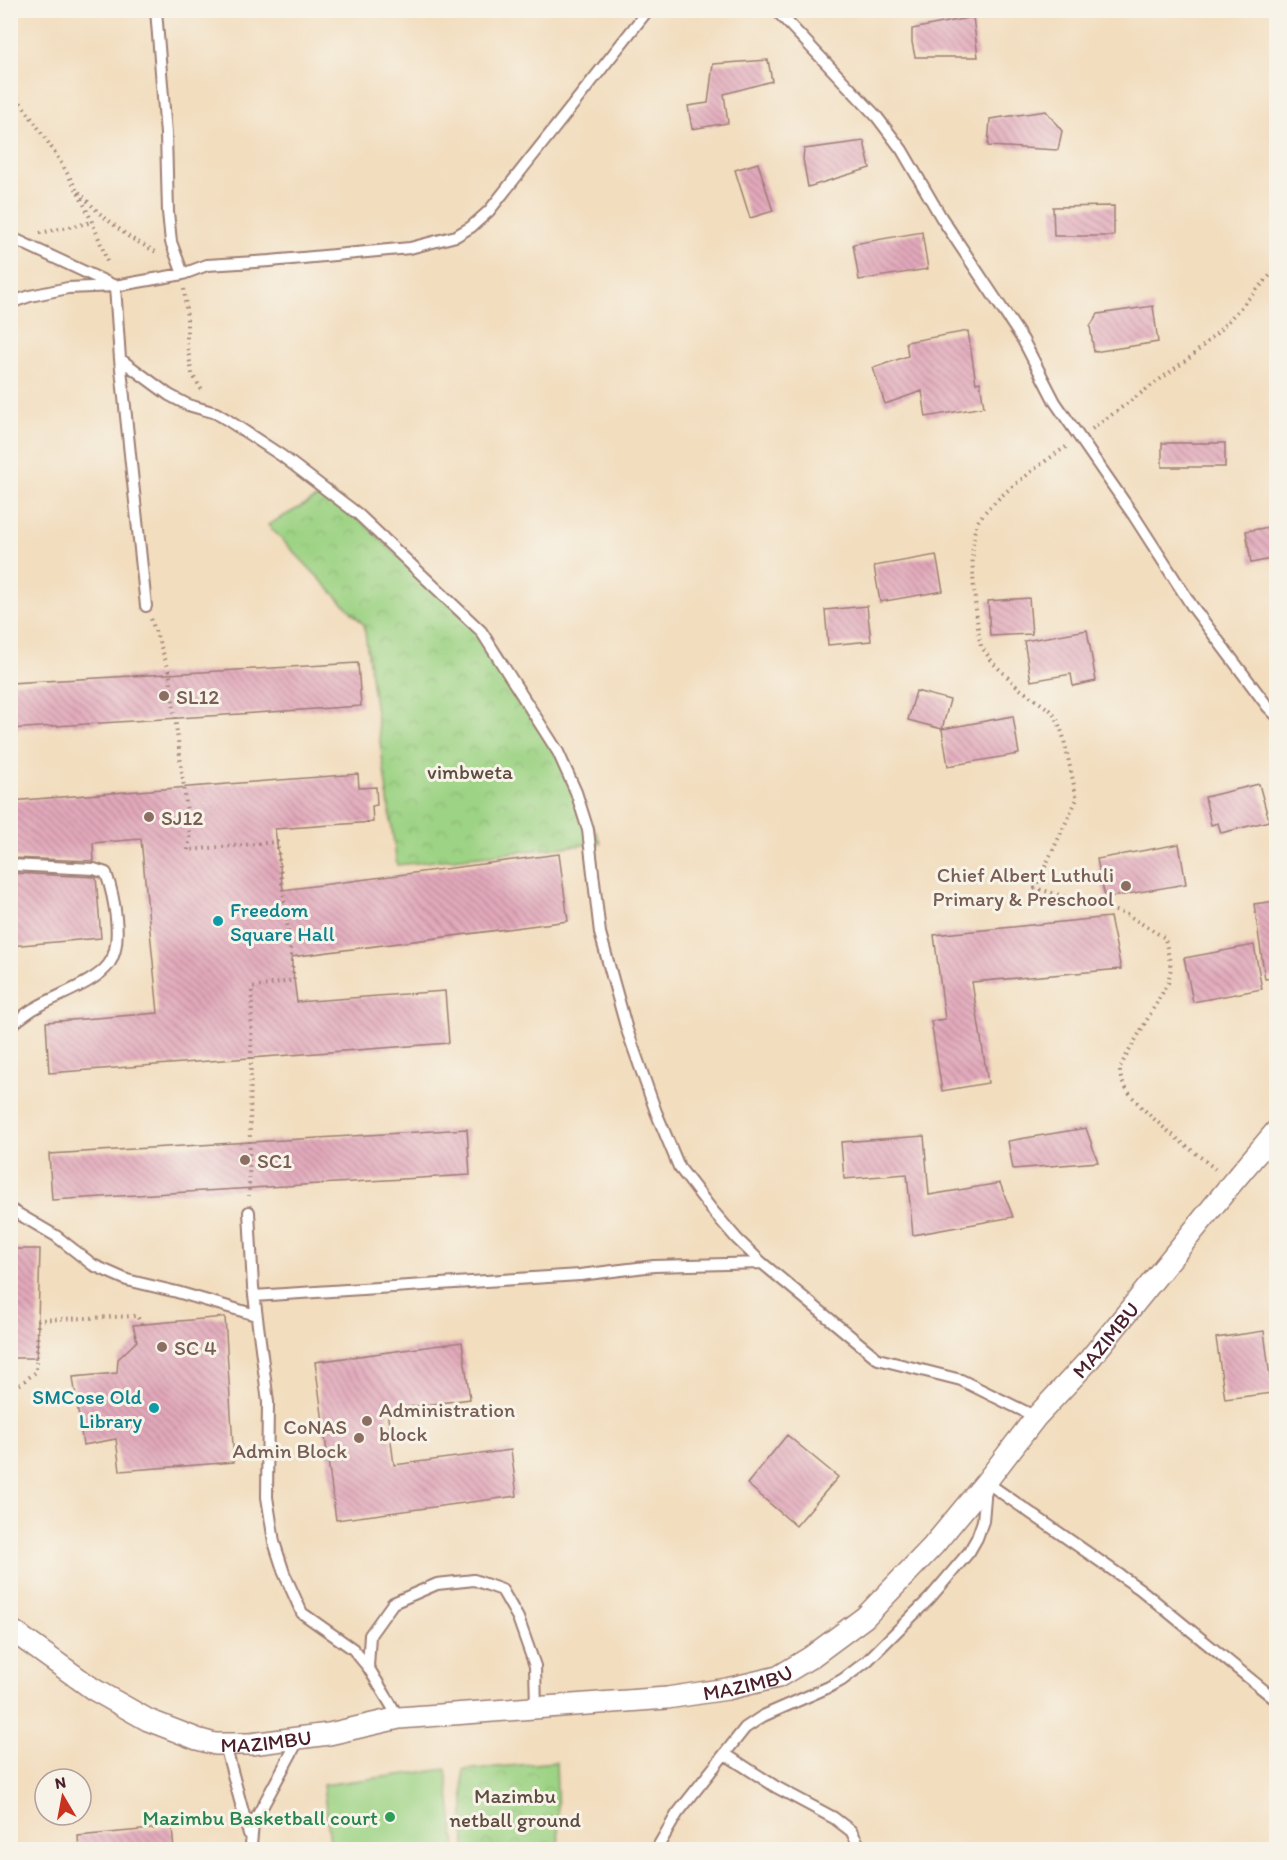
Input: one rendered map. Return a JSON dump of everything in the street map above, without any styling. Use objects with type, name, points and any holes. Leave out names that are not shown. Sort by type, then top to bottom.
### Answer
[{"type":"street","name":"MAZIMBU","points":[[10,1629],[93,1689],[148,1720],[197,1739],[225,1744],[251,1744],[329,1734],[399,1718],[667,1698],[766,1681],[790,1671],[865,1617],[933,1546],[1036,1417],[1089,1360],[1276,1131]]},
{"type":"lane","points":[[156,10],[166,134],[171,242],[183,274]]},
{"type":"lane","points":[[10,303],[68,288],[115,286],[183,274],[207,265],[410,248],[441,241],[464,232],[496,202],[648,10]]},
{"type":"lane","points":[[776,10],[876,117],[902,150],[947,226],[1023,340],[1055,402],[1192,606],[1268,708],[1276,715]]},
{"type":"lane","points":[[10,237],[115,286]]},
{"type":"lane","points":[[115,286],[120,359],[146,606]]},
{"type":"lane","points":[[120,359],[170,395],[188,405],[216,413],[282,456],[358,514],[481,631],[558,752],[576,792],[588,830],[600,933],[638,1062],[679,1167],[731,1232],[762,1263],[878,1359],[961,1380],[1036,1417]]},
{"type":"lane","points":[[10,865],[93,869],[106,873],[112,890],[117,942],[109,964],[94,977],[34,1008],[10,1026]]},
{"type":"lane","points":[[10,1209],[56,1236],[93,1265],[127,1280],[256,1315]]},
{"type":"lane","points":[[249,1212],[254,1296],[268,1402],[267,1497],[274,1542],[284,1573],[302,1613],[352,1649],[368,1667],[399,1718]]},
{"type":"lane","points":[[254,1296],[569,1276],[654,1266],[762,1263]]},
{"type":"lane","points":[[986,1482],[1140,1589],[1276,1700]]},
{"type":"lane","points":[[656,1850],[677,1814],[745,1728],[753,1722],[842,1680],[867,1661],[907,1622],[969,1552],[977,1538],[986,1502],[986,1482]]},
{"type":"lane","points":[[368,1667],[369,1635],[393,1603],[437,1584],[474,1580],[502,1590],[518,1618],[535,1666],[536,1708]]},
{"type":"lane","points":[[252,1848],[253,1824],[300,1737]]},
{"type":"lane","points":[[225,1744],[252,1848]]},
{"type":"lane","points":[[725,1754],[776,1787],[843,1824],[851,1831],[862,1850]]},
{"type":"path","points":[[10,88],[40,129],[80,192],[115,286]]},
{"type":"path","points":[[80,192],[99,213],[183,274],[187,345],[192,374],[216,413]]},
{"type":"path","points":[[30,235],[93,222]]},
{"type":"path","points":[[1232,1183],[1144,1109],[1123,1085],[1120,1067],[1168,983],[1171,968],[1165,938],[1126,914],[1035,888],[1077,799],[1063,735],[1057,719],[1050,710],[1020,689],[994,664],[981,646],[974,579],[976,524],[993,503],[1062,449],[1192,356],[1216,334],[1276,269]]},
{"type":"path","points":[[146,606],[169,670],[190,835],[188,850],[277,842],[294,981],[252,988],[249,1212]]},
{"type":"path","points":[[10,1392],[36,1372],[38,1320],[137,1316],[142,1324]]},
{"type":"green space","name":"vimbweta","points":[[329,491],[487,639],[551,740],[601,843],[397,865],[364,625],[268,525]]},
{"type":"green space","name":"Mazimbu netball ground","points":[[556,1762],[559,1849],[465,1849],[463,1770]]},
{"type":"green space","name":"Mazimbu Basketball court","points":[[446,1769],[456,1849],[331,1849],[323,1785]]},
{"type":"building","points":[[973,17],[978,57],[915,57],[912,29]]},
{"type":"building","points":[[768,60],[772,81],[724,94],[728,123],[692,129],[688,106],[708,103],[713,64]]},
{"type":"building","points":[[1046,111],[1062,131],[1058,150],[988,146],[990,119]]},
{"type":"building","points":[[864,141],[870,168],[808,187],[803,159],[804,149]]},
{"type":"building","points":[[758,163],[773,211],[750,218],[735,170]]},
{"type":"building","points":[[1114,206],[1114,236],[1054,236],[1053,207]]},
{"type":"building","points":[[922,232],[928,269],[859,280],[853,244]]},
{"type":"building","points":[[1153,306],[1158,342],[1094,352],[1090,326],[1098,314]]},
{"type":"building","points":[[968,331],[976,383],[980,382],[984,407],[926,417],[922,391],[885,404],[873,368],[908,356],[906,342]]},
{"type":"building","points":[[1162,443],[1225,443],[1225,467],[1162,467]]},
{"type":"building","points":[[1276,526],[1276,558],[1251,563],[1246,531]]},
{"type":"building","points":[[936,555],[943,591],[880,602],[874,566]]},
{"type":"building","points":[[1029,598],[1032,634],[990,636],[988,601]]},
{"type":"building","points":[[867,606],[871,641],[828,645],[825,610]]},
{"type":"building","points":[[1087,630],[1096,681],[1073,686],[1071,674],[1031,681],[1024,641]]},
{"type":"building","points":[[358,663],[361,706],[10,729],[10,683]]},
{"type":"building","points":[[916,691],[950,700],[942,729],[908,720]]},
{"type":"building","points":[[1013,716],[1019,754],[948,766],[942,729]]},
{"type":"building","points":[[358,774],[359,788],[376,787],[377,805],[372,806],[373,822],[275,829],[283,890],[559,854],[568,921],[291,957],[297,1002],[445,991],[449,1043],[49,1073],[46,1022],[158,1013],[141,839],[93,843],[94,861],[10,858],[10,801]]},
{"type":"building","points":[[1259,784],[1269,821],[1221,833],[1218,823],[1211,825],[1205,797]]},
{"type":"building","points":[[1179,844],[1186,884],[1105,898],[1097,859]]},
{"type":"building","points":[[10,873],[96,877],[101,938],[10,946]]},
{"type":"building","points":[[1276,901],[1276,978],[1265,979],[1254,904]]},
{"type":"building","points":[[1110,917],[1121,969],[972,982],[988,1083],[942,1091],[931,1021],[945,1019],[934,935]]},
{"type":"building","points":[[1254,945],[1262,989],[1193,1002],[1184,958]]},
{"type":"building","points":[[1086,1128],[1098,1162],[1013,1169],[1008,1141]]},
{"type":"building","points":[[467,1129],[470,1175],[52,1200],[49,1154]]},
{"type":"building","points":[[924,1136],[929,1195],[1000,1183],[1013,1217],[913,1235],[907,1174],[844,1179],[841,1142]]},
{"type":"building","points":[[10,1249],[40,1249],[37,1358],[10,1358]]},
{"type":"building","name":"SMCose Old Library","points":[[225,1317],[234,1462],[120,1471],[116,1439],[83,1445],[73,1377],[117,1373],[118,1359],[137,1341],[133,1325]]},
{"type":"building","points":[[1264,1331],[1272,1393],[1225,1399],[1216,1338]]},
{"type":"building","points":[[462,1342],[470,1399],[387,1410],[394,1465],[511,1450],[517,1496],[336,1520],[315,1362]]},
{"type":"building","points":[[787,1435],[838,1477],[796,1526],[747,1484]]},
{"type":"building","points":[[172,1827],[174,1850],[79,1850],[78,1836]]},
{"type":"place","name":"SL12","points":[[164,696]]},
{"type":"place","name":"SJ12","points":[[149,817]]},
{"type":"place","name":"Chief Albert Luthuli Primary & Preschool","points":[[1126,886]]},
{"type":"place","name":"Freedom Square Hall","points":[[218,921]]},
{"type":"place","name":"SC1","points":[[245,1160]]},
{"type":"place","name":"SC 4","points":[[162,1347]]},
{"type":"place","name":"SMCose Old Library","points":[[154,1408]]},
{"type":"place","name":"Administration block","points":[[367,1421]]},
{"type":"place","name":"CoNAS Admin Block","points":[[359,1438]]},
{"type":"place","name":"Mazimbu Basketball court","points":[[390,1817]]}]
